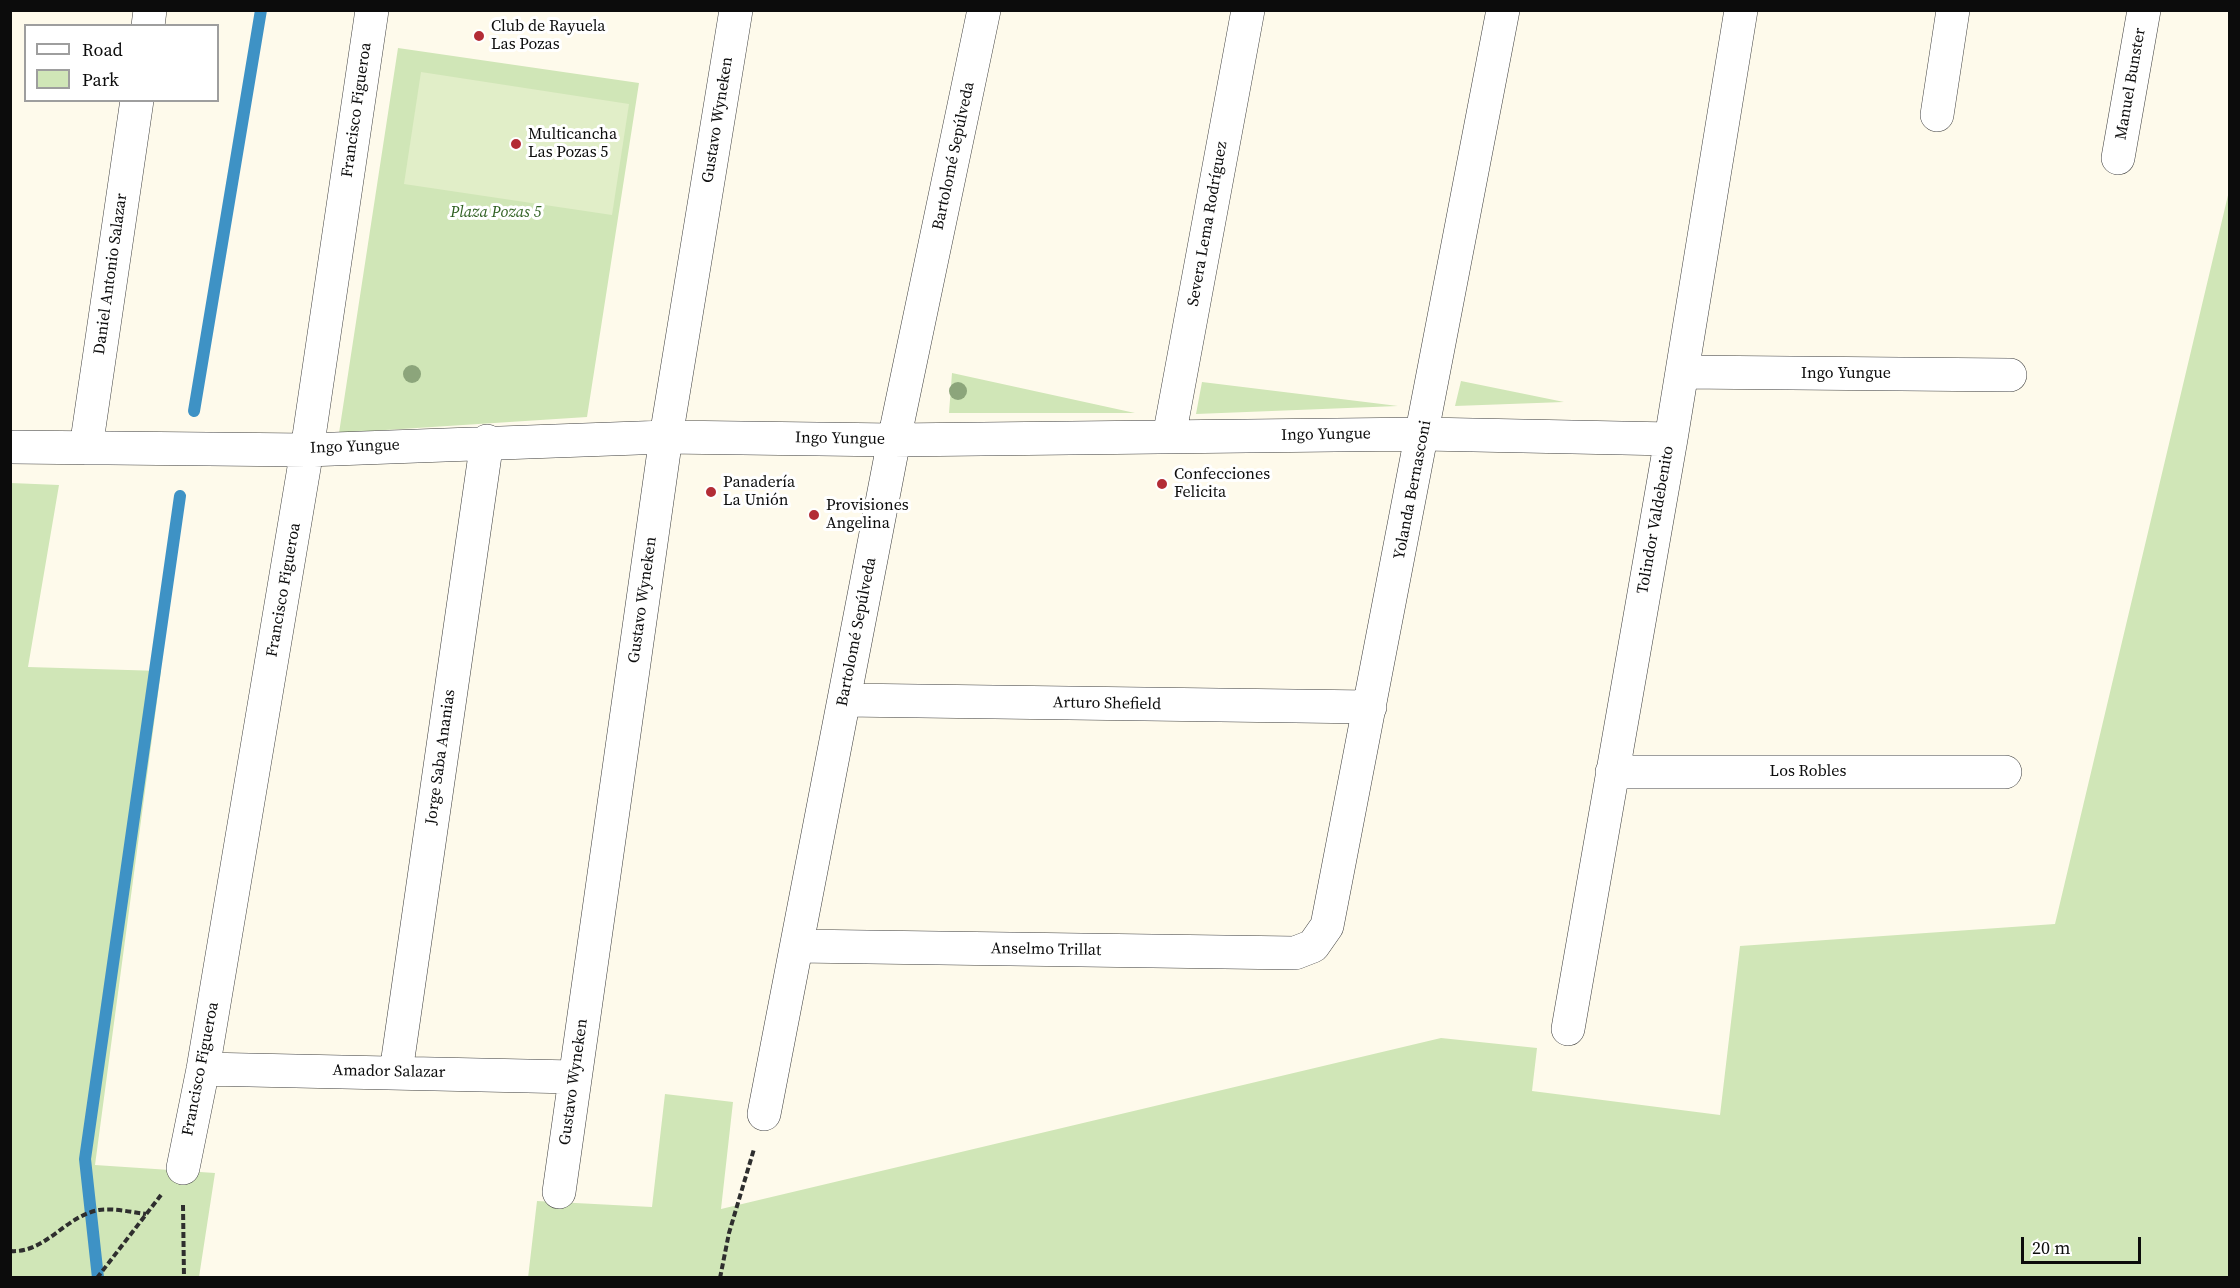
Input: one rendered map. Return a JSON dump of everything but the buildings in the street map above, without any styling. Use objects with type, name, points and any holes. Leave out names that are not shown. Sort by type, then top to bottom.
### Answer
[{"type":"street","name":"Francisco Figueroa","points":[[183,1168],[203,1069],[308,450],[372,10]]},
{"type":"street","name":"Gustavo Wyneken","points":[[559,1192],[666,437],[736,10]]},
{"type":"street","name":"Bartolomé Sepúlveda","points":[[764,1114],[894,440],[984,10]]},
{"type":"street","name":"Severa Lema Rodríguez","points":[[1169,437],[1248,10]]},
{"type":"street","name":"Yolanda Bernasconi","points":[[1295,953],[1313,946],[1327,926],[1424,434],[1503,10]]},
{"type":"street","name":"Tolindor Valdebenito","points":[[1568,1029],[1671,439],[1741,10]]},
{"type":"street","points":[[1937,115],[1953,10]]},
{"type":"street","name":"Manuel Bunster","points":[[2118,158],[2144,10]]},
{"type":"street","name":"Daniel Antonio Salazar","points":[[86,448],[137,102]]},
{"type":"street","name":"Ingo Yungue","points":[[1682,372],[2010,375]]},
{"type":"street","name":"Ingo Yungue","points":[[10,447],[308,450],[487,441],[666,437],[894,440],[1424,434],[1671,439]]},
{"type":"street","name":"Jorge Saba Ananias","points":[[396,1072],[487,441]]},
{"type":"street","name":"Arturo Shefield","points":[[844,700],[1370,707]]},
{"type":"street","name":"Los Robles","points":[[1612,772],[2005,772]]},
{"type":"street","name":"Anselmo Trillat","points":[[797,946],[1295,953]]},
{"type":"street","name":"Amador Salazar","points":[[203,1069],[574,1077]]},
{"type":"path","points":[[720,1278],[720,1267],[729,1233],[764,1114]]},
{"type":"path","points":[[97,1278],[183,1168]]},
{"type":"path","points":[[183,1168],[184,1278]]},
{"type":"path","points":[[10,1251],[24,1252],[46,1240],[74,1219],[98,1210],[146,1214]]},
{"type":"green space","name":"Plaza Pozas 5","points":[[398,48],[639,83],[587,417],[339,433]]},
{"type":"green space","name":"Multicancha Las Pozas 5","points":[[421,72],[629,104],[612,215],[404,184]]},
{"type":"green space","points":[[2229,191],[2229,1277],[528,1278],[537,1201],[652,1207],[665,1094],[733,1102],[721,1209],[1441,1038],[1537,1048],[1532,1091],[1720,1115],[1740,946],[2055,924]]},
{"type":"green space","points":[[952,373],[1135,413],[949,413]]},
{"type":"green space","points":[[1461,381],[1564,402],[1455,406]]},
{"type":"green space","points":[[1202,382],[1398,406],[1196,414]]},
{"type":"green space","points":[[11,483],[59,485],[28,667],[161,671],[95,1165],[215,1173],[199,1277],[11,1278]]},
{"type":"waterway","points":[[194,411],[261,10]]},
{"type":"waterway","points":[[98,1278],[85,1159],[180,496]]},
{"type":"place","name":"Club de Rayuela Las Pozas","points":[[479,36]]},
{"type":"place","name":"Multicancha Las Pozas 5","points":[[516,144]]},
{"type":"place","name":"Confecciones Felicita","points":[[1162,484]]},
{"type":"place","name":"Panadería La Unión","points":[[711,492]]},
{"type":"place","name":"Provisiones Angelina","points":[[814,515]]}]
